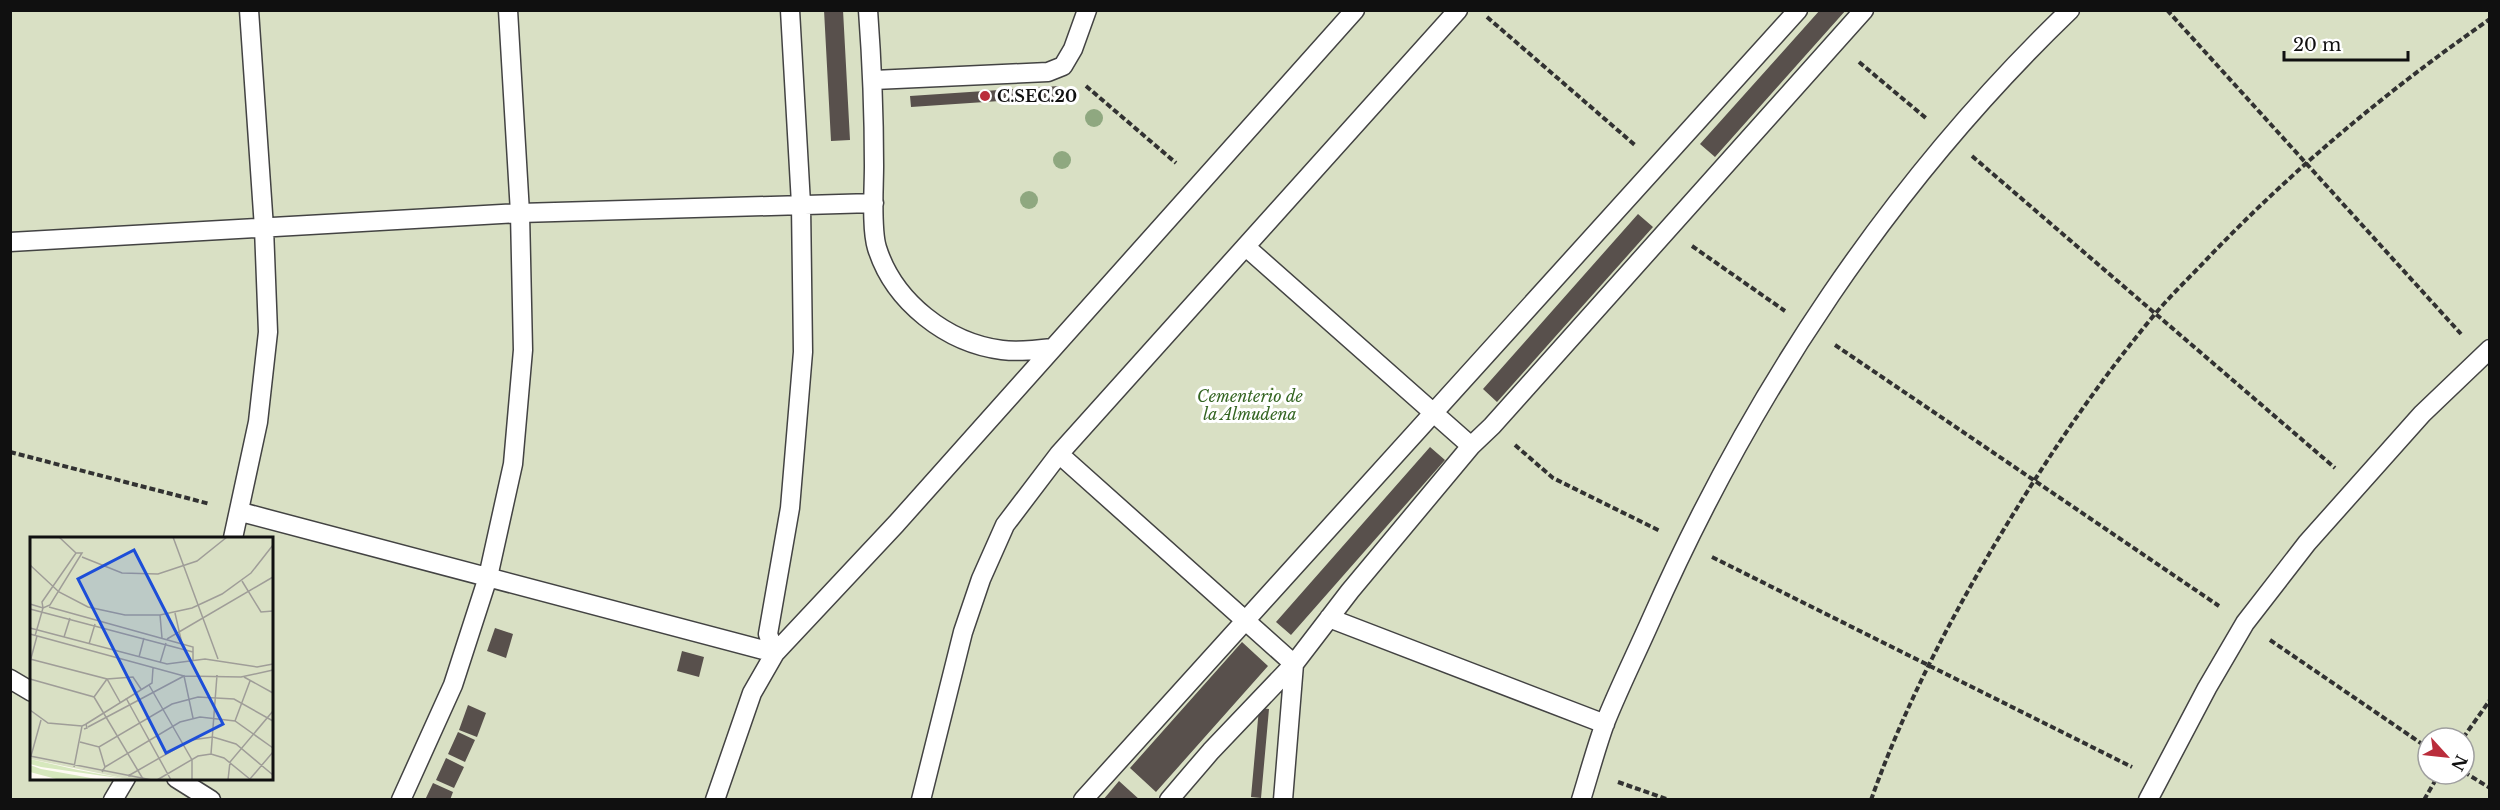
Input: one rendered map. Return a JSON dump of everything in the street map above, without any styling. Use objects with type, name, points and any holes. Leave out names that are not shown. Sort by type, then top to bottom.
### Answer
[{"type":"lane","points":[[233,537],[241,512],[258,422],[268,332],[264,228],[249,10]]},
{"type":"lane","points":[[401,800],[453,685],[488,576],[513,464],[523,350],[520,213],[508,10]]},
{"type":"lane","points":[[775,652],[768,634],[790,508],[803,352],[801,204],[790,10]]},
{"type":"lane","points":[[868,10],[874,80],[876,246],[891,280],[915,307],[939,327],[970,341],[1002,350],[1053,348]]},
{"type":"lane","points":[[874,80],[1048,72],[1063,66],[1073,49],[1087,10]]},
{"type":"lane","points":[[715,800],[752,693],[775,652],[896,524],[1355,10]]},
{"type":"lane","points":[[921,800],[963,632],[981,579],[1005,525],[1059,454],[1458,10]]},
{"type":"lane","points":[[1083,800],[1798,10]]},
{"type":"lane","points":[[1169,800],[1211,751],[1294,664],[1329,618],[1471,446],[1492,426],[1670,230],[1864,10]]},
{"type":"lane","points":[[1581,800],[1605,724],[1684,543],[1743,435],[1808,327],[1872,236],[1950,137],[2037,42],[2070,10]]},
{"type":"lane","points":[[10,242],[520,213],[874,203]]},
{"type":"lane","points":[[1246,247],[1471,446]]},
{"type":"lane","points":[[2148,800],[2157,779],[2245,623],[2307,543],[2422,414],[2486,353]]},
{"type":"lane","points":[[1059,454],[1294,664]]},
{"type":"lane","points":[[241,512],[775,652]]},
{"type":"lane","points":[[1329,618],[1605,724]]},
{"type":"lane","points":[[1283,800],[1294,664]]},
{"type":"lane","points":[[10,680],[30,691]]},
{"type":"lane","points":[[113,800],[125,780]]},
{"type":"lane","points":[[179,780],[211,800]]},
{"type":"path","points":[[1480,10],[1658,165]]},
{"type":"path","points":[[2167,10],[2304,163],[2486,353]]},
{"type":"path","points":[[1871,800],[1887,756],[1929,663],[1981,567],[2034,480],[2092,394],[2156,312],[2304,163],[2435,57],[2490,19]]},
{"type":"path","points":[[1836,42],[2156,312],[2357,487]]},
{"type":"path","points":[[1063,66],[1200,184]]},
{"type":"path","points":[[1670,230],[1808,327],[2416,740]]},
{"type":"path","points":[[1492,426],[1553,478],[1929,663],[2157,779]]},
{"type":"path","points":[[10,452],[241,512]]},
{"type":"path","points":[[2472,726],[2490,700]]},
{"type":"path","points":[[1589,772],[1669,800]]},
{"type":"path","points":[[2476,779],[2490,788]]},
{"type":"path","points":[[2424,800],[2432,786]]},
{"type":"green space","name":"Cementerio de la Almudena","points":[[10,11],[2489,11],[2489,799],[11,799]]},
{"type":"building","points":[[824,10],[843,10],[850,140],[831,141]]},
{"type":"building","points":[[1820,10],[1846,10],[1715,157],[1700,144]]},
{"type":"building","name":"C.SEC.20","points":[[1059,86],[1059,97],[911,107],[910,96]]},
{"type":"building","points":[[1638,214],[1653,227],[1497,402],[1483,389]]},
{"type":"building","points":[[1430,447],[1445,460],[1291,635],[1276,622]]},
{"type":"building","points":[[495,628],[513,634],[506,658],[487,651]]},
{"type":"building","points":[[1242,642],[1268,666],[1156,792],[1130,768]]},
{"type":"building","points":[[682,651],[704,657],[699,677],[677,671]]},
{"type":"building","points":[[468,705],[486,713],[477,737],[459,730]]},
{"type":"building","points":[[1259,708],[1269,709],[1261,798],[1251,797]]},
{"type":"building","points":[[458,732],[475,740],[465,762],[448,754]]},
{"type":"building","points":[[446,758],[464,767],[454,788],[436,780]]},
{"type":"building","points":[[1119,781],[1140,800],[1103,800]]},
{"type":"building","points":[[433,783],[453,792],[450,800],[425,800]]},
{"type":"place","name":"C.SEC.20","points":[[985,96]]}]
